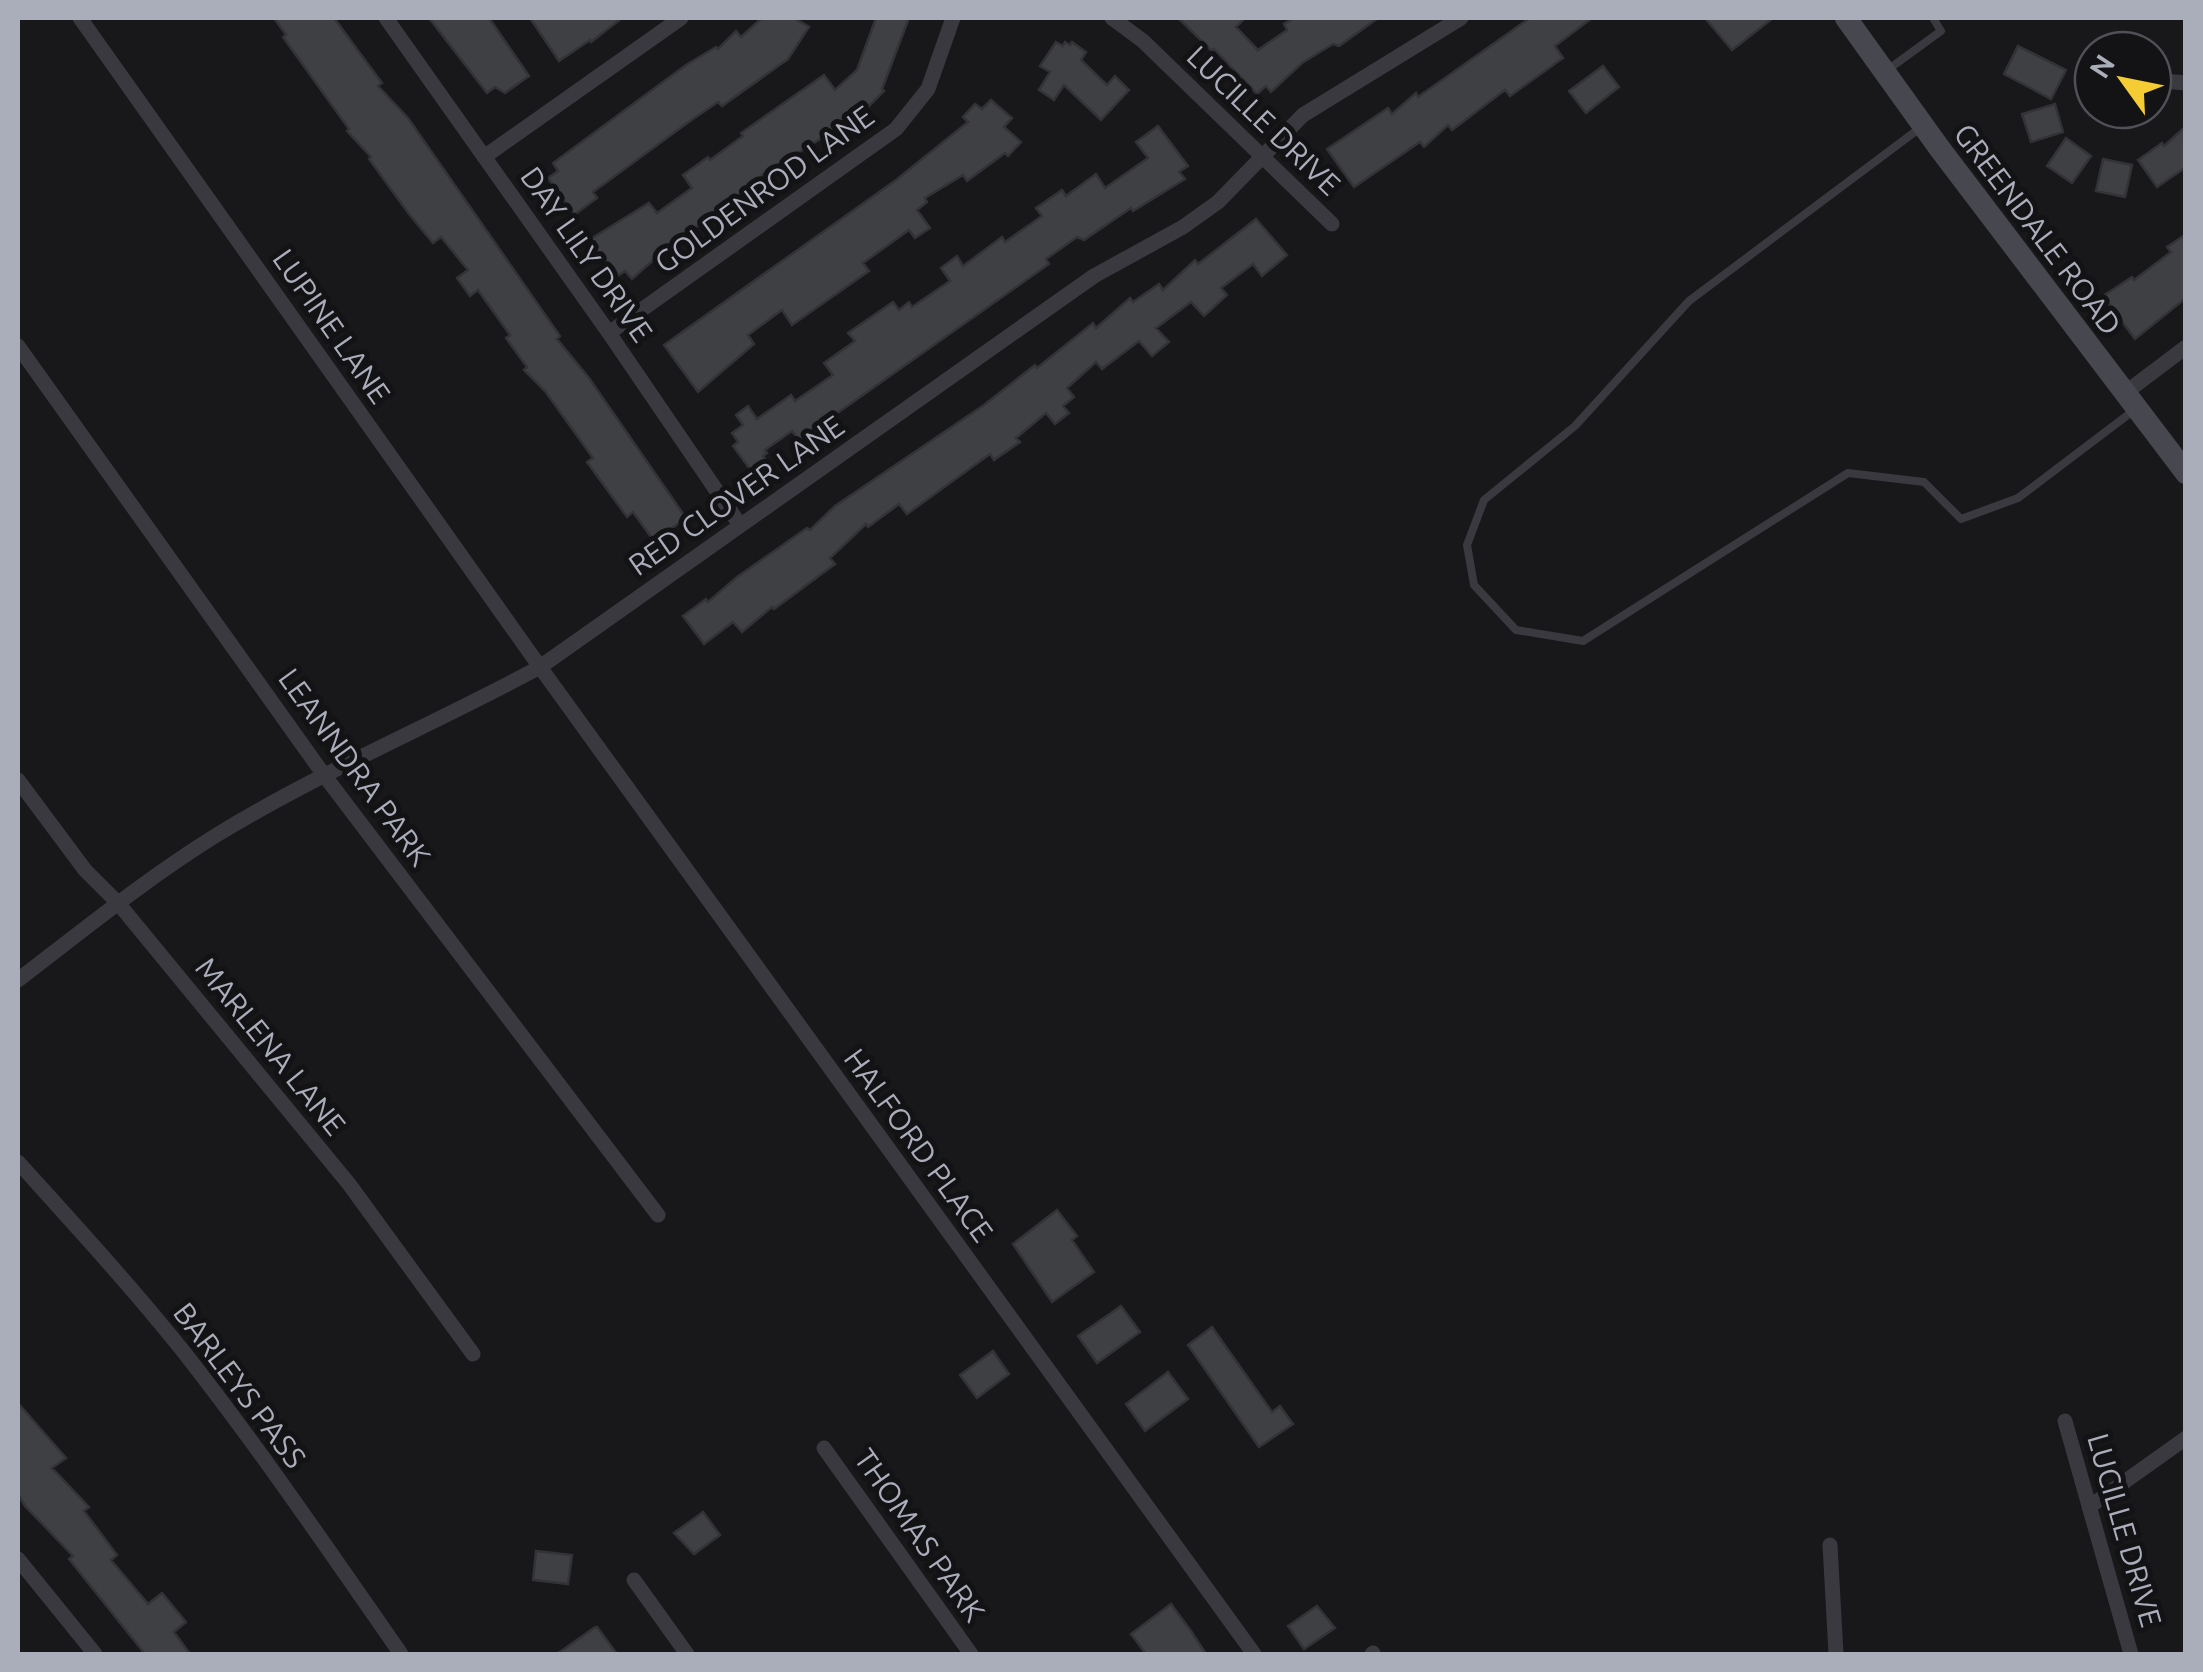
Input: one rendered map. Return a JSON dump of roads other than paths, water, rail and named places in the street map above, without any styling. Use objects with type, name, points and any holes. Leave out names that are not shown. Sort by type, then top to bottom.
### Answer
[{"type":"street","name":"LUPINE LANE","points":[[80,18],[540,667]]},
{"type":"street","name":"DAY LILY DRIVE","points":[[386,18],[610,333],[740,525]]},
{"type":"street","points":[[484,156],[680,18]]},
{"type":"street","name":"GOLDENROD LANE","points":[[610,333],[896,129],[928,89],[954,18]]},
{"type":"street","name":"LUCILLE DRIVE","points":[[1112,18],[1142,41],[1332,224]]},
{"type":"street","name":"RED CLOVER LANE","points":[[18,980],[118,903],[214,837],[324,775],[540,667],[1094,276],[1218,202],[1303,114],[1461,18]]},
{"type":"street","name":"GREENDALE ROAD","points":[[1846,18],[2186,473]]},
{"type":"street","name":"LEANNDRA PARK","points":[[18,346],[324,775],[658,1214]]},
{"type":"street","points":[[2130,400],[2186,348]]},
{"type":"street","name":"HALFORD PLACE","points":[[540,667],[1254,1654]]},
{"type":"street","name":"MARLENA LANE","points":[[18,780],[84,870],[118,903],[349,1184],[473,1354]]},
{"type":"street","name":"BARLEYS PASS","points":[[18,1162],[95,1246],[182,1351],[306,1517],[401,1654]]},
{"type":"street","name":"LUCILLE DRIVE","points":[[2065,1421],[2131,1654]]},
{"type":"street","points":[[2089,1507],[2186,1438]]},
{"type":"street","name":"THOMAS PARK","points":[[824,1448],[972,1654]]},
{"type":"street","points":[[1830,1545],[1836,1654]]},
{"type":"street","points":[[18,1559],[95,1654]]},
{"type":"street","points":[[634,1580],[687,1654]]},
{"type":"lane","points":[[1886,71],[1941,31],[1933,18]]},
{"type":"lane","points":[[1924,126],[1689,301],[1576,426],[1484,500],[1467,544],[1474,586],[1516,630],[1583,641],[1848,474],[1924,482],[1961,519],[2018,498],[2130,400]]}]
